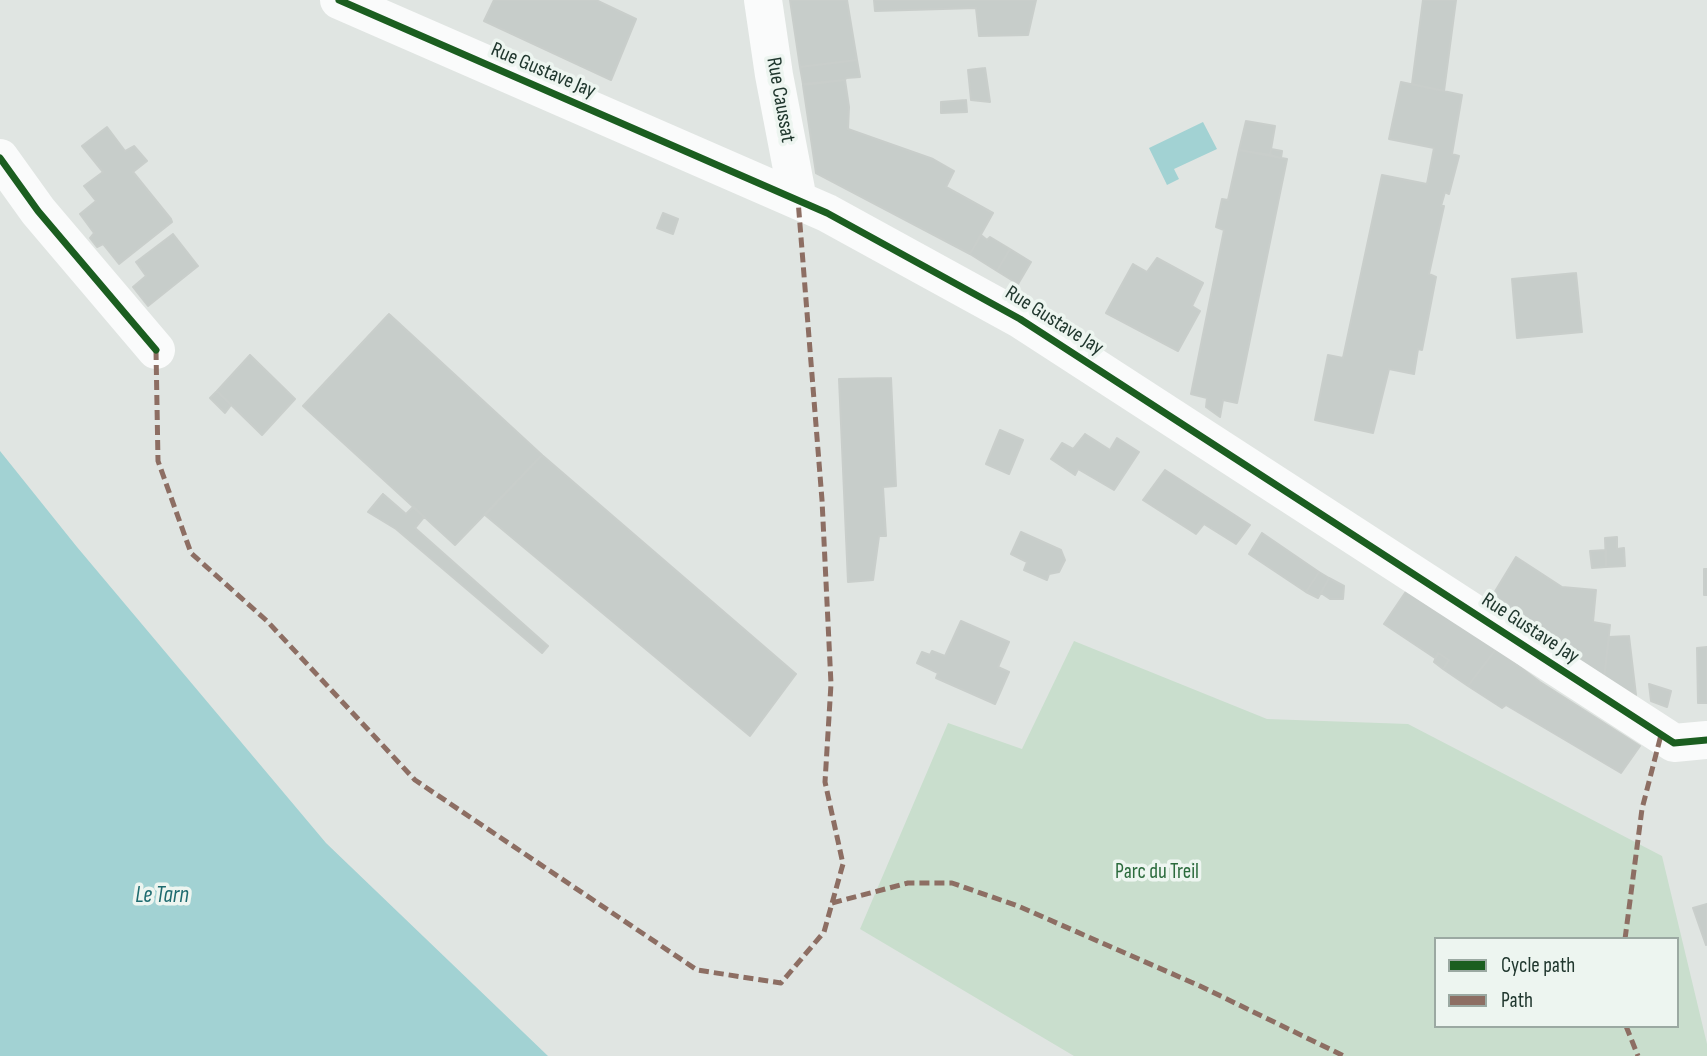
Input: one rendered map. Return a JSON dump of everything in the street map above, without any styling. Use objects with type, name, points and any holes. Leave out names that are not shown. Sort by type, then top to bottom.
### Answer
[{"type":"street","name":"Rue Gustave Jay","points":[[339,0],[827,213],[1020,319],[1674,743],[1707,740]]},
{"type":"street","name":"Rue Caussat","points":[[763,0],[798,200]]},
{"type":"street","points":[[0,158],[38,211],[156,351]]},
{"type":"green space","name":"Parc du Treil","points":[[1074,641],[1267,719],[1408,724],[1662,856],[1707,1044],[1707,1056],[1074,1056],[860,929],[948,723],[1022,749]]},
{"type":"water","points":[[1203,122],[1217,149],[1174,169],[1179,179],[1167,185],[1149,148]]},
{"type":"water","name":"Le Tarn","points":[[0,451],[77,547],[326,843],[548,1056],[0,1056]]},
{"type":"building","points":[[494,0],[596,0],[636,19],[611,80],[484,21]]},
{"type":"building","points":[[790,0],[847,0],[857,60],[800,67]]},
{"type":"building","points":[[874,0],[1036,0],[1028,35],[979,36],[976,8],[875,11]]},
{"type":"building","points":[[1423,0],[1456,0],[1444,91],[1412,84]]},
{"type":"building","points":[[857,60],[860,77],[803,84],[800,67]]},
{"type":"building","points":[[985,68],[990,102],[971,100],[968,70]]},
{"type":"building","points":[[845,80],[849,107],[848,129],[933,159],[954,171],[946,187],[993,213],[970,254],[816,173],[803,85]]},
{"type":"building","points":[[1401,82],[1462,95],[1452,154],[1459,156],[1449,194],[1445,192],[1441,206],[1444,206],[1429,274],[1436,277],[1422,350],[1418,349],[1414,374],[1389,369],[1373,433],[1315,420],[1328,355],[1343,358],[1382,175],[1427,184],[1434,148],[1389,139]]},
{"type":"building","points":[[966,100],[967,112],[941,113],[941,102]]},
{"type":"building","points":[[1246,121],[1275,126],[1270,155],[1239,150]]},
{"type":"building","points":[[107,127],[125,151],[134,146],[147,161],[133,172],[172,222],[119,264],[103,244],[97,247],[90,238],[94,233],[80,214],[96,201],[84,186],[103,172],[82,146]]},
{"type":"building","points":[[1271,149],[1282,151],[1281,158],[1270,155]]},
{"type":"building","points":[[1239,150],[1287,159],[1237,403],[1223,400],[1220,417],[1206,407],[1207,398],[1191,394],[1224,230],[1216,227],[1222,199],[1228,200]]},
{"type":"building","points":[[663,213],[678,219],[673,234],[657,228]]},
{"type":"building","points":[[173,234],[198,266],[148,306],[133,287],[146,276],[136,262]]},
{"type":"building","points":[[981,235],[987,240],[990,237],[1010,249],[997,271],[970,254]]},
{"type":"building","points":[[1010,249],[1031,262],[1018,284],[997,271]]},
{"type":"building","points":[[1157,258],[1203,283],[1192,306],[1200,311],[1178,351],[1106,313],[1133,264],[1147,272]]},
{"type":"building","points":[[1576,273],[1582,332],[1517,338],[1512,279]]},
{"type":"building","points":[[389,314],[542,455],[455,545],[303,406]]},
{"type":"building","points":[[250,355],[295,399],[262,435],[217,391]]},
{"type":"building","points":[[891,378],[896,486],[883,487],[886,536],[879,536],[873,580],[848,582],[839,379]]},
{"type":"building","points":[[217,391],[231,405],[225,413],[210,398]]},
{"type":"building","points":[[1000,430],[1023,440],[1009,474],[986,464]]},
{"type":"building","points":[[1085,434],[1110,450],[1117,438],[1139,452],[1114,490],[1078,469],[1075,475],[1051,459],[1062,443],[1073,449]]},
{"type":"building","points":[[542,455],[796,674],[750,736],[485,515]]},
{"type":"building","points":[[1165,470],[1250,525],[1236,544],[1204,524],[1196,534],[1143,500]]},
{"type":"building","points":[[383,494],[406,514],[413,507],[424,517],[415,528],[548,646],[542,653],[396,529],[368,512]]},
{"type":"building","points":[[1021,532],[1061,550],[1065,560],[1059,572],[1049,574],[1047,580],[1024,570],[1027,562],[1011,554]]},
{"type":"building","points":[[1262,533],[1319,572],[1306,592],[1249,554]]},
{"type":"building","points":[[1617,537],[1617,549],[1624,548],[1625,566],[1606,567],[1605,538]]},
{"type":"building","points":[[1606,550],[1606,567],[1592,568],[1590,551]]},
{"type":"building","points":[[1516,557],[1562,587],[1596,590],[1593,622],[1610,625],[1604,679],[1491,598]]},
{"type":"building","points":[[1704,569],[1707,569],[1707,595],[1704,595]]},
{"type":"building","points":[[1319,572],[1329,578],[1318,598],[1306,592]]},
{"type":"building","points":[[1329,578],[1344,586],[1343,599],[1330,599],[1321,593]]},
{"type":"building","points":[[1407,590],[1496,649],[1468,686],[1443,669],[1449,660],[1438,653],[1435,658],[1384,624]]},
{"type":"building","points":[[961,621],[1009,642],[998,667],[1009,672],[995,704],[936,678],[938,673],[917,663],[922,652],[930,655],[932,651],[945,656]]},
{"type":"building","points":[[1629,636],[1636,695],[1604,679],[1609,637]]},
{"type":"building","points":[[1707,647],[1707,703],[1698,703],[1697,648]]},
{"type":"building","points":[[1496,649],[1540,682],[1640,746],[1621,773],[1506,705],[1502,708],[1468,686]]},
{"type":"building","points":[[1438,653],[1449,660],[1443,669],[1434,662]]},
{"type":"building","points":[[1649,684],[1671,691],[1667,707],[1651,701]]},
{"type":"building","points":[[1707,904],[1707,944],[1706,945],[1693,908]]},
{"type":"marked path","points":[[156,350],[158,461],[191,553],[267,621],[415,780],[697,970],[781,983],[824,932],[843,864],[825,782],[831,684],[822,500],[798,200]]},
{"type":"marked path","points":[[1625,937],[1642,809],[1661,735]]},
{"type":"marked path","points":[[832,903],[908,883],[952,883],[1018,906],[1200,986],[1344,1056]]},
{"type":"marked path","points":[[1627,1028],[1638,1056]]},
{"type":"cycle path","points":[[339,0],[827,213],[1020,319],[1674,743],[1707,740]]},
{"type":"cycle path","points":[[0,158],[38,211],[156,350]]}]
